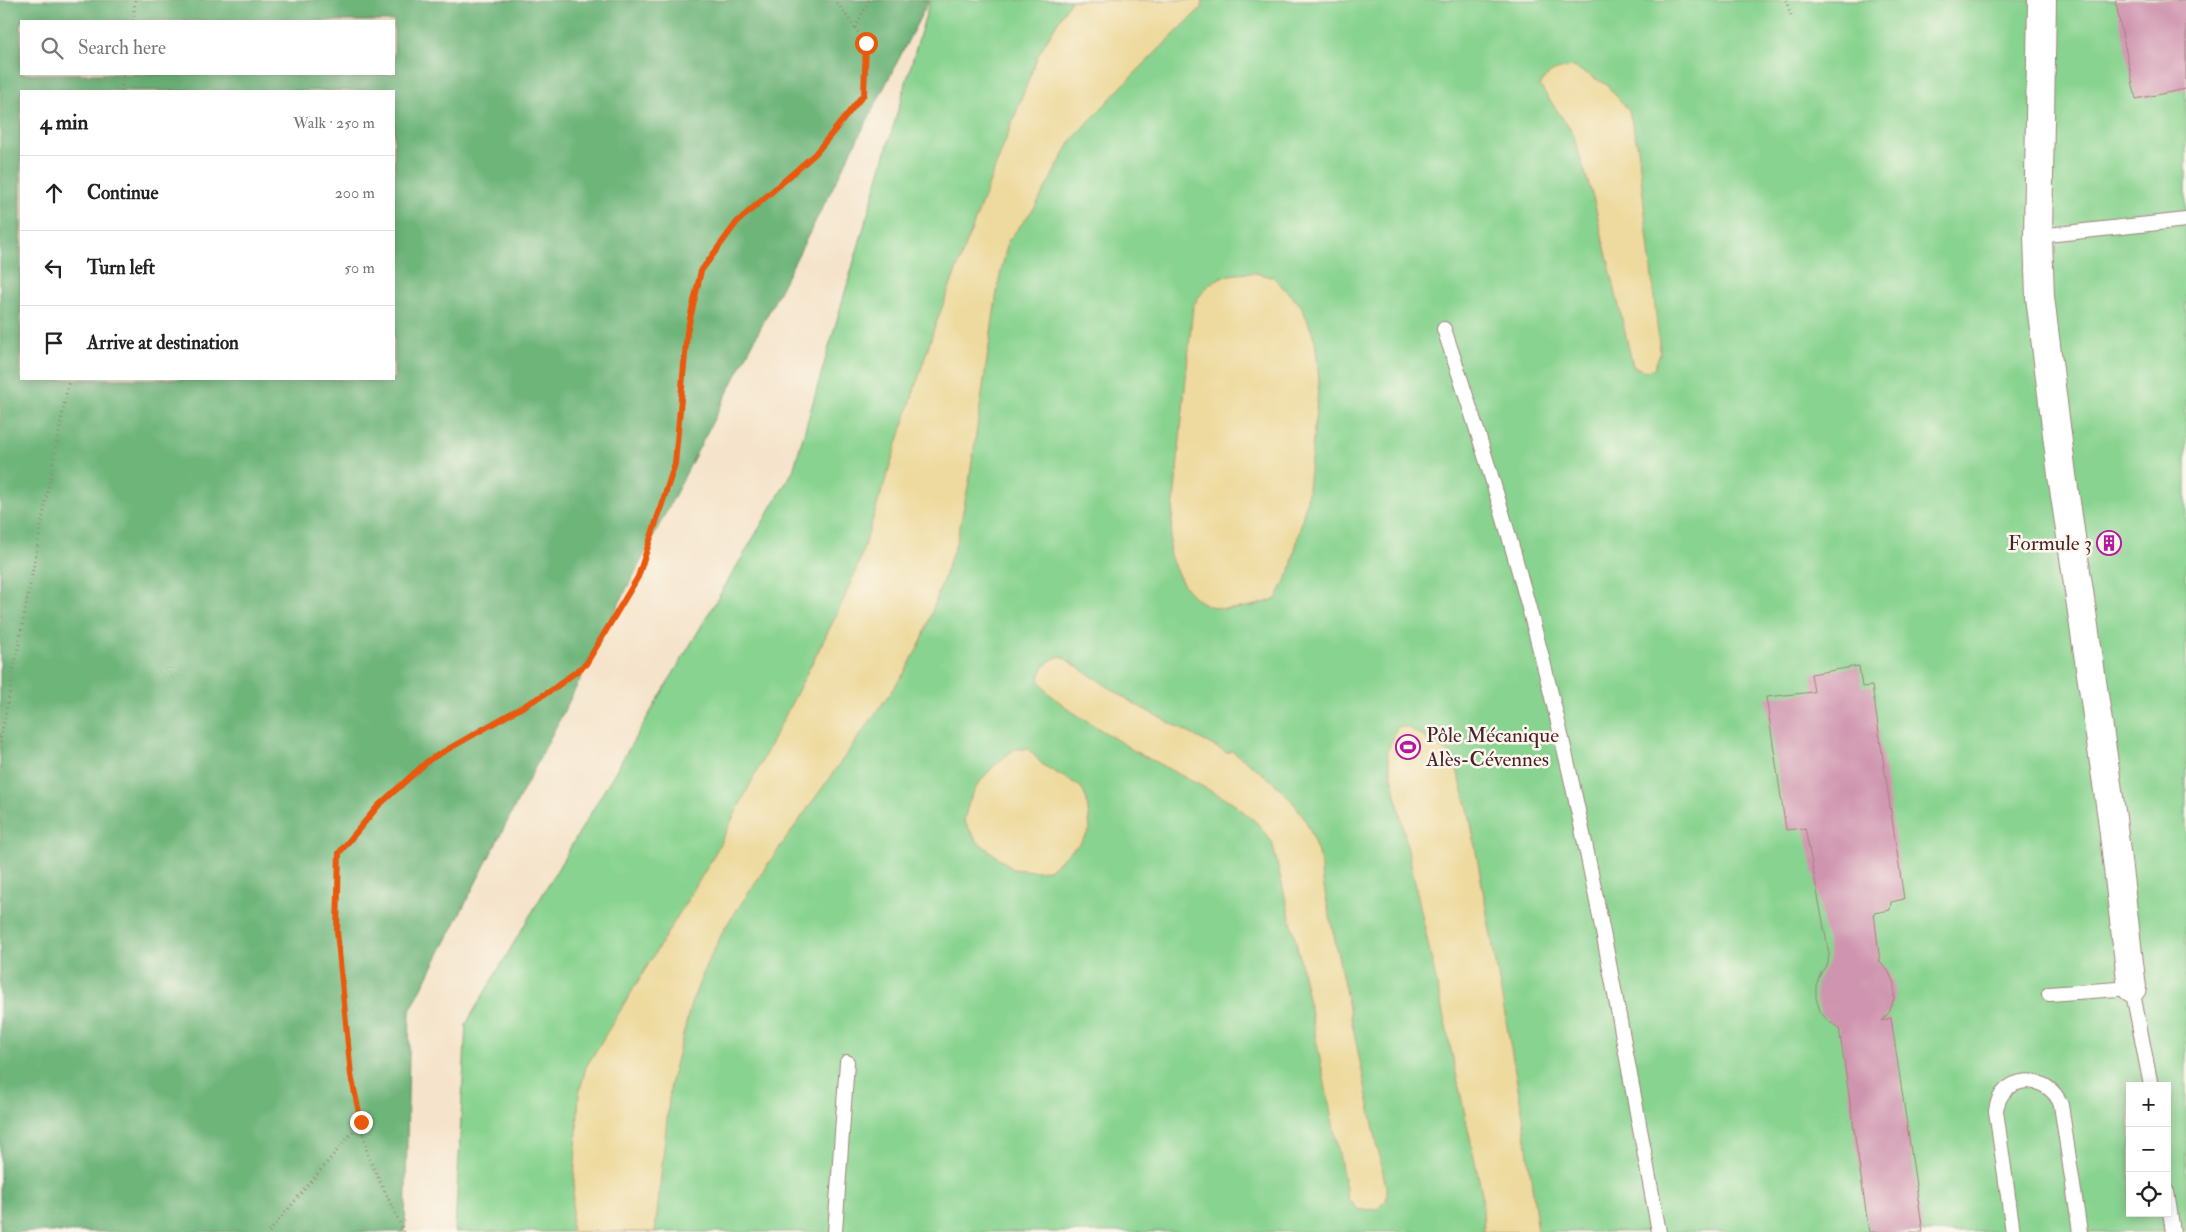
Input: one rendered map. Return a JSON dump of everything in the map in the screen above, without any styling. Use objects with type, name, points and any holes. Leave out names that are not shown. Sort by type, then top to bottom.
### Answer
[{"type":"street","points":[[2042,0],[2038,236],[2043,337],[2112,818],[2132,988]]},
{"type":"lane","points":[[2038,236],[2186,220]]},
{"type":"lane","points":[[1444,329],[1483,443],[1572,782],[1659,1232]]},
{"type":"lane","points":[[2049,994],[2132,988],[2150,1082]]},
{"type":"lane","points":[[835,1232],[847,1062]]},
{"type":"lane","points":[[2013,1232],[1996,1110],[2002,1093],[2012,1086],[2025,1082],[2039,1082],[2050,1087],[2057,1095],[2061,1105],[2080,1232]]},
{"type":"lane","points":[[2171,1217],[2173,1232]]},
{"type":"path","points":[[133,20],[135,0]]},
{"type":"path","points":[[404,1232],[368,1156],[351,1075],[337,931],[339,853],[378,806],[429,760],[552,690],[586,664],[638,577],[675,464],[687,332],[701,271],[737,222],[815,154],[864,94],[866,43],[835,0]]},
{"type":"path","points":[[855,28],[869,0]]},
{"type":"path","points":[[1786,0],[1791,15]]},
{"type":"path","points":[[121,90],[124,75]]},
{"type":"path","points":[[0,743],[69,380]]},
{"type":"path","points":[[269,1232],[361,1122]]},
{"type":"green space","points":[[0,0],[929,0],[410,1011],[405,1232],[0,1232]]},
{"type":"green space","name":"Pôle Mécanique Alès-Cévennes","points":[[930,0],[2186,0],[2186,1232],[455,1232],[466,1024],[793,471]]},
{"type":"sand","points":[[1071,0],[1202,0],[1201,8],[1123,85],[1071,141],[1035,207],[1008,241],[998,285],[969,482],[957,540],[922,640],[905,672],[726,926],[708,961],[691,1004],[671,1081],[655,1232],[571,1232],[579,1094],[586,1067],[711,861],[838,612],[857,568],[935,326],[1038,55]]},
{"type":"sand","points":[[1574,67],[1607,85],[1629,111],[1638,148],[1660,353],[1654,369],[1645,371],[1633,366],[1593,197],[1572,132],[1540,86],[1550,73]]},
{"type":"sand","points":[[1255,273],[1273,277],[1302,307],[1315,340],[1319,380],[1307,499],[1290,571],[1276,599],[1256,605],[1222,609],[1197,599],[1186,588],[1169,552],[1193,306],[1206,289],[1218,279],[1233,274]]},
{"type":"sand","points":[[1061,656],[1136,705],[1227,753],[1232,751],[1271,780],[1302,814],[1315,844],[1320,862],[1387,1192],[1386,1202],[1377,1209],[1359,1210],[1348,1199],[1300,959],[1272,842],[1257,823],[1232,802],[1136,752],[1068,709],[1046,691],[1039,679],[1042,670],[1052,659]]},
{"type":"sand","points":[[1397,727],[1407,727],[1453,755],[1469,812],[1523,1116],[1538,1232],[1484,1232],[1482,1194],[1387,753]]},
{"type":"sand","points":[[1015,749],[1028,749],[1043,765],[1081,787],[1087,800],[1090,830],[1079,844],[1049,870],[1013,869],[977,841],[964,821],[976,788],[996,764]]},
{"type":"building","points":[[2115,0],[2186,0],[2186,89],[2136,99]]},
{"type":"building","name":"Formule 3","points":[[2114,533],[2116,552],[2104,553],[2102,535]]},
{"type":"building","points":[[1859,666],[1862,687],[1872,686],[1904,899],[1891,902],[1890,910],[1874,913],[1880,962],[1889,972],[1894,984],[1894,998],[1890,1011],[1882,1021],[1891,1018],[1923,1232],[1869,1232],[1839,1028],[1828,1021],[1820,1011],[1816,998],[1816,985],[1828,963],[1829,954],[1805,828],[1786,830],[1766,697],[1814,692],[1811,674]]},
{"type":"place","name":"Formule 3","points":[[2109,543]]},
{"type":"place","name":"Pôle Mécanique Alès-Cévennes","points":[[1408,747]]},
{"type":"route","points":[[361,1122],[351,1075],[337,931],[339,853],[378,806],[429,760],[552,690],[586,664],[638,577],[675,464],[687,332],[701,271],[737,222],[815,154],[864,94],[866,43]]}]
